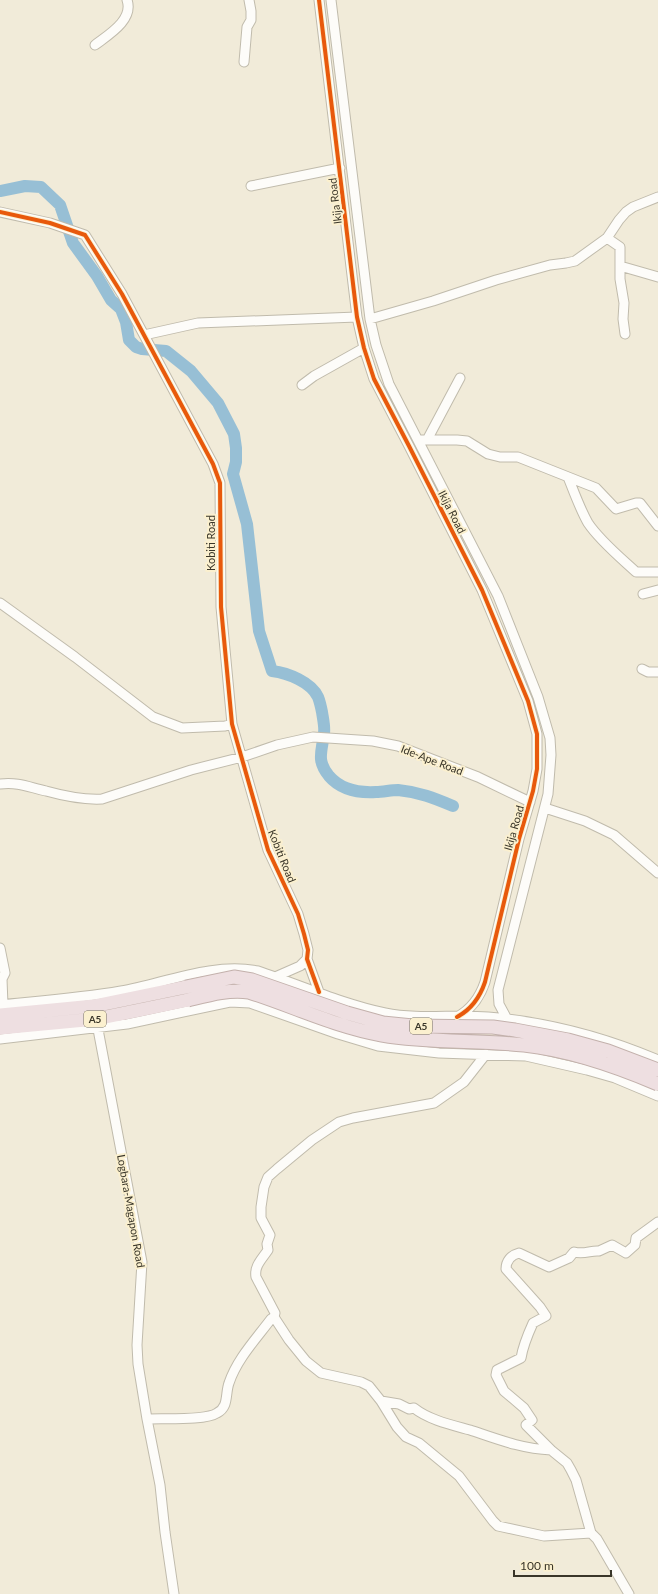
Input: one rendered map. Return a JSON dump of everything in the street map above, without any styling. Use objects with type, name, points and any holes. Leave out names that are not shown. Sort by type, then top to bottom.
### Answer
[{"type":"highway","name":"A5","points":[[0,1028],[95,1012],[187,993],[234,978],[252,980],[347,1013],[383,1022],[413,1026],[493,1027],[515,1030],[568,1040],[608,1051],[658,1070]]},
{"type":"highway","name":"A5","points":[[187,993],[235,990],[249,992],[343,1025],[380,1035],[411,1040],[511,1044],[537,1047],[604,1063],[658,1084]]},
{"type":"highway","name":"A5","points":[[1,1008],[95,1012]]},
{"type":"street","points":[[95,45],[118,26],[124,19],[128,10],[127,0]]},
{"type":"street","points":[[244,62],[247,26],[250,20],[251,12],[249,0]]},
{"type":"street","name":"Ikija Road","points":[[319,0],[357,317],[364,348],[374,379],[482,590],[528,701],[537,734],[537,770],[530,802],[519,839],[486,982],[474,1004],[457,1017]]},
{"type":"street","name":"Ikija Road","points":[[331,0],[370,319],[376,345],[389,384],[423,440],[498,596],[546,719],[551,749],[546,808],[498,990],[499,1004],[507,1019]]},
{"type":"street","points":[[251,186],[340,168]]},
{"type":"street","points":[[370,319],[433,301],[496,280],[550,265],[570,262],[599,246],[607,238],[626,212],[633,207],[658,196]]},
{"type":"street","name":"Kobiti Road","points":[[0,212],[68,228],[85,235],[122,294],[213,464],[220,483],[220,607],[232,724],[268,850],[298,914],[308,950],[307,959],[318,992]]},
{"type":"street","points":[[607,238],[620,247],[620,280],[624,303],[623,319],[626,334]]},
{"type":"street","points":[[620,266],[658,277]]},
{"type":"street","points":[[144,335],[198,323],[357,317]]},
{"type":"street","points":[[302,385],[314,376],[364,348]]},
{"type":"street","points":[[423,440],[460,378]]},
{"type":"street","points":[[423,440],[467,441],[488,454],[500,458],[518,458],[596,488],[616,508],[640,503],[658,526]]},
{"type":"street","points":[[568,477],[582,512],[589,524],[612,550],[636,572],[658,572]]},
{"type":"street","points":[[643,594],[658,590]]},
{"type":"street","points":[[0,603],[75,657],[153,718],[182,728],[225,726],[232,724]]},
{"type":"street","points":[[642,669],[652,673],[658,672]]},
{"type":"street","name":"Ide-Ape Road","points":[[0,784],[14,782],[45,791],[87,800],[102,799],[191,770],[242,757],[277,745],[313,737],[327,737],[398,746],[478,777],[530,802]]},
{"type":"street","points":[[546,808],[585,821],[614,835],[658,873]]},
{"type":"street","points":[[0,948],[5,973],[2,979],[1,1008]]},
{"type":"street","points":[[275,976],[300,966],[307,959]]},
{"type":"street","points":[[0,1039],[95,1012],[121,991],[227,968],[244,968],[275,976],[318,992],[385,1013],[419,1016],[486,1017],[546,1025],[596,1037],[658,1060]]},
{"type":"street","points":[[95,1012],[127,1024],[220,1003],[250,1003],[338,1034],[378,1046],[439,1053],[526,1056],[615,1078],[658,1096]]},
{"type":"street","name":"Logbara-Magapon Road","points":[[95,1012],[142,1262],[137,1345],[138,1364],[160,1485],[174,1594]]},
{"type":"street","points":[[416,1051],[419,1016]]},
{"type":"street","points":[[486,1054],[464,1082],[434,1103],[339,1122],[312,1140],[268,1177],[264,1187],[261,1214],[264,1225],[270,1235],[267,1244],[268,1250],[259,1262],[255,1271],[256,1277],[275,1313],[274,1317],[289,1340],[302,1356],[321,1373],[361,1382],[369,1386],[381,1400],[400,1431],[406,1437],[419,1443],[459,1476],[498,1526],[544,1536],[591,1533]]},
{"type":"street","points":[[629,1594],[597,1539],[591,1533],[576,1480],[567,1463],[551,1450],[526,1425],[532,1420],[524,1408],[504,1391],[496,1375],[497,1370],[521,1358],[522,1349],[527,1341],[533,1323],[546,1316],[540,1307],[506,1269],[506,1264],[510,1257],[519,1253],[551,1267],[568,1258],[574,1252],[585,1253],[596,1250],[599,1251],[612,1244],[626,1253],[635,1245],[636,1238],[658,1222]]},
{"type":"street","points":[[147,1419],[206,1417],[223,1410],[228,1385],[247,1354],[271,1319],[274,1317]]},
{"type":"street","points":[[381,1400],[399,1404],[409,1409],[414,1408],[420,1413],[456,1427],[514,1445],[531,1449],[551,1450]]},
{"type":"waterway","points":[[0,191],[25,186],[41,187],[60,205],[73,243],[97,276],[111,300],[121,309],[126,322],[129,340],[136,347],[142,349],[166,351],[191,371],[218,403],[234,434],[236,462],[233,474],[247,524],[259,631],[272,671],[298,679],[310,687],[318,697],[324,728],[321,760],[322,765],[329,776],[339,785],[351,790],[370,792],[398,790],[413,792],[453,806]]},
{"type":"cycle path","points":[[319,0],[357,317],[364,348],[374,379],[482,590],[528,701],[537,734],[537,769],[533,791],[519,839],[485,982],[481,993],[475,1002],[457,1017]]},
{"type":"cycle path","points":[[0,212],[50,223],[85,235],[122,294],[213,464],[220,483],[221,607],[232,724],[268,850],[298,914],[308,950],[307,959],[319,992]]}]
